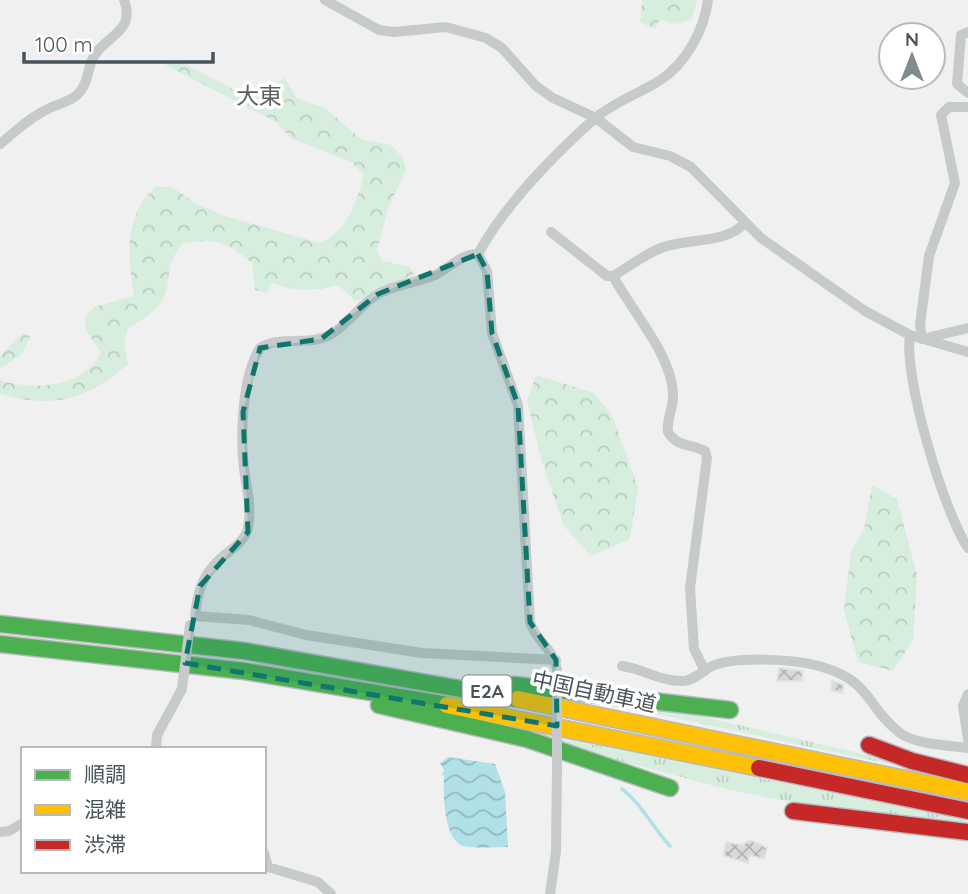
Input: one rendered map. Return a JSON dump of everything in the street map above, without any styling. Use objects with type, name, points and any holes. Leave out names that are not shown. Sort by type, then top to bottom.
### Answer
[{"type":"highway","name":"中国自動車道","points":[[0,625],[158,640],[356,667],[556,705],[968,792]]},
{"type":"highway","name":"中国自動車道","points":[[0,644],[156,659],[283,677],[485,712],[968,811]]},
{"type":"highway","points":[[356,667],[730,710]]},
{"type":"highway","points":[[283,677],[325,695],[448,719],[561,750],[622,769],[670,788]]},
{"type":"highway","points":[[869,745],[912,761],[968,775]]},
{"type":"highway","points":[[793,811],[968,832]]},
{"type":"street","points":[[0,144],[32,118],[77,95],[86,83],[94,57],[120,34],[126,23],[127,8],[124,0]]},
{"type":"street","points":[[326,0],[379,30],[394,32],[446,27],[486,38],[502,48],[536,86],[596,118],[634,147],[670,156],[684,163],[781,254],[821,277],[865,311],[910,335],[968,352]]},
{"type":"street","points":[[156,747],[157,735],[182,689],[200,586],[217,561],[248,532],[250,516],[242,428],[249,383],[260,348],[274,342],[305,343],[321,339],[333,333],[378,294],[423,280],[462,258],[478,254],[518,197],[596,118],[611,106],[661,80],[673,69],[701,32],[708,0]]},
{"type":"street","points":[[968,32],[961,36],[957,84],[968,93]]},
{"type":"street","points":[[922,339],[920,325],[929,256],[955,183],[941,115],[949,107],[968,107]]},
{"type":"street","points":[[613,276],[658,249],[698,238],[729,236],[745,223]]},
{"type":"street","points":[[551,232],[599,272],[613,276],[648,332],[672,384],[674,396],[668,432],[673,441],[705,451],[707,458],[690,588],[694,649],[705,671]]},
{"type":"street","points":[[478,254],[487,271],[492,332],[518,405],[530,622],[537,640],[556,664],[556,852],[550,894]]},
{"type":"street","points":[[922,339],[968,328]]},
{"type":"street","points":[[910,335],[909,372],[917,408],[949,515],[968,548]]},
{"type":"street","points":[[193,621],[249,620],[306,635],[422,653],[556,664]]},
{"type":"street","points":[[622,666],[670,680],[687,681],[727,663],[755,661],[816,665],[860,684],[901,734],[914,739],[968,748]]},
{"type":"street","points":[[968,694],[963,706],[968,739]]},
{"type":"street","points":[[0,832],[21,824]]},
{"type":"street","points":[[266,860],[268,867],[318,882],[331,894]]},
{"type":"highlighted area","points":[[478,254],[487,271],[492,333],[518,405],[530,622],[556,660],[557,726],[185,663],[200,586],[248,532],[243,412],[260,348],[321,339],[378,294]]},
{"type":"green space","points":[[642,0],[697,0],[692,19],[676,24],[660,20],[655,29],[640,22]]},
{"type":"green space","points":[[166,60],[181,62],[233,89],[273,100],[279,98],[277,83],[284,78],[297,98],[325,108],[361,139],[391,145],[403,158],[406,170],[388,208],[377,251],[383,261],[410,267],[414,275],[355,301],[338,285],[305,290],[273,283],[266,293],[255,290],[252,263],[235,250],[220,243],[183,243],[170,267],[167,287],[158,306],[147,317],[128,328],[124,342],[128,364],[98,386],[69,398],[37,401],[0,394],[0,380],[27,385],[57,384],[71,380],[93,364],[101,352],[86,331],[85,318],[94,307],[134,296],[130,238],[137,211],[155,187],[172,187],[195,203],[225,216],[320,243],[338,231],[350,215],[364,175],[351,162],[291,138],[276,122],[166,65]]},
{"type":"green space","points":[[23,333],[30,336],[23,353],[0,369],[0,356]]},
{"type":"green space","points":[[536,375],[594,393],[613,417],[638,488],[630,539],[591,556],[564,526],[543,465],[527,401]]},
{"type":"green space","points":[[872,485],[897,499],[917,575],[913,640],[893,671],[858,662],[844,610],[851,552],[864,529]]},
{"type":"green space","points":[[615,705],[687,713],[949,774],[903,767]]},
{"type":"green space","points":[[457,717],[965,820],[968,828],[799,804],[726,789]]},
{"type":"water","points":[[448,757],[495,764],[505,792],[508,847],[464,846],[452,835],[446,815],[444,775],[441,776],[444,770],[440,763]]},
{"type":"building","points":[[779,668],[803,671],[802,681],[777,681]]},
{"type":"building","points":[[832,681],[844,685],[842,693],[831,690]]},
{"type":"building","points":[[751,840],[767,848],[764,859],[749,855],[748,863],[724,856],[726,842],[741,845]]},
{"type":"waterway","points":[[622,789],[636,802],[670,846]]},
{"type":"traffic: fast","points":[[0,624],[244,651],[518,699]]},
{"type":"traffic: fast","points":[[0,644],[244,671],[447,705]]},
{"type":"traffic: fast","points":[[514,685],[730,710]]},
{"type":"traffic: fast","points":[[379,705],[527,739],[670,788]]},
{"type":"traffic: slow","points":[[518,699],[968,792]]},
{"type":"traffic: slow","points":[[447,705],[759,768]]},
{"type":"traffic: jam","points":[[869,745],[912,761],[968,775]]},
{"type":"traffic: jam","points":[[759,768],[968,811]]},
{"type":"traffic: jam","points":[[793,811],[968,832]]},
{"type":"district","name":"大東","points":[[259,96]]}]
